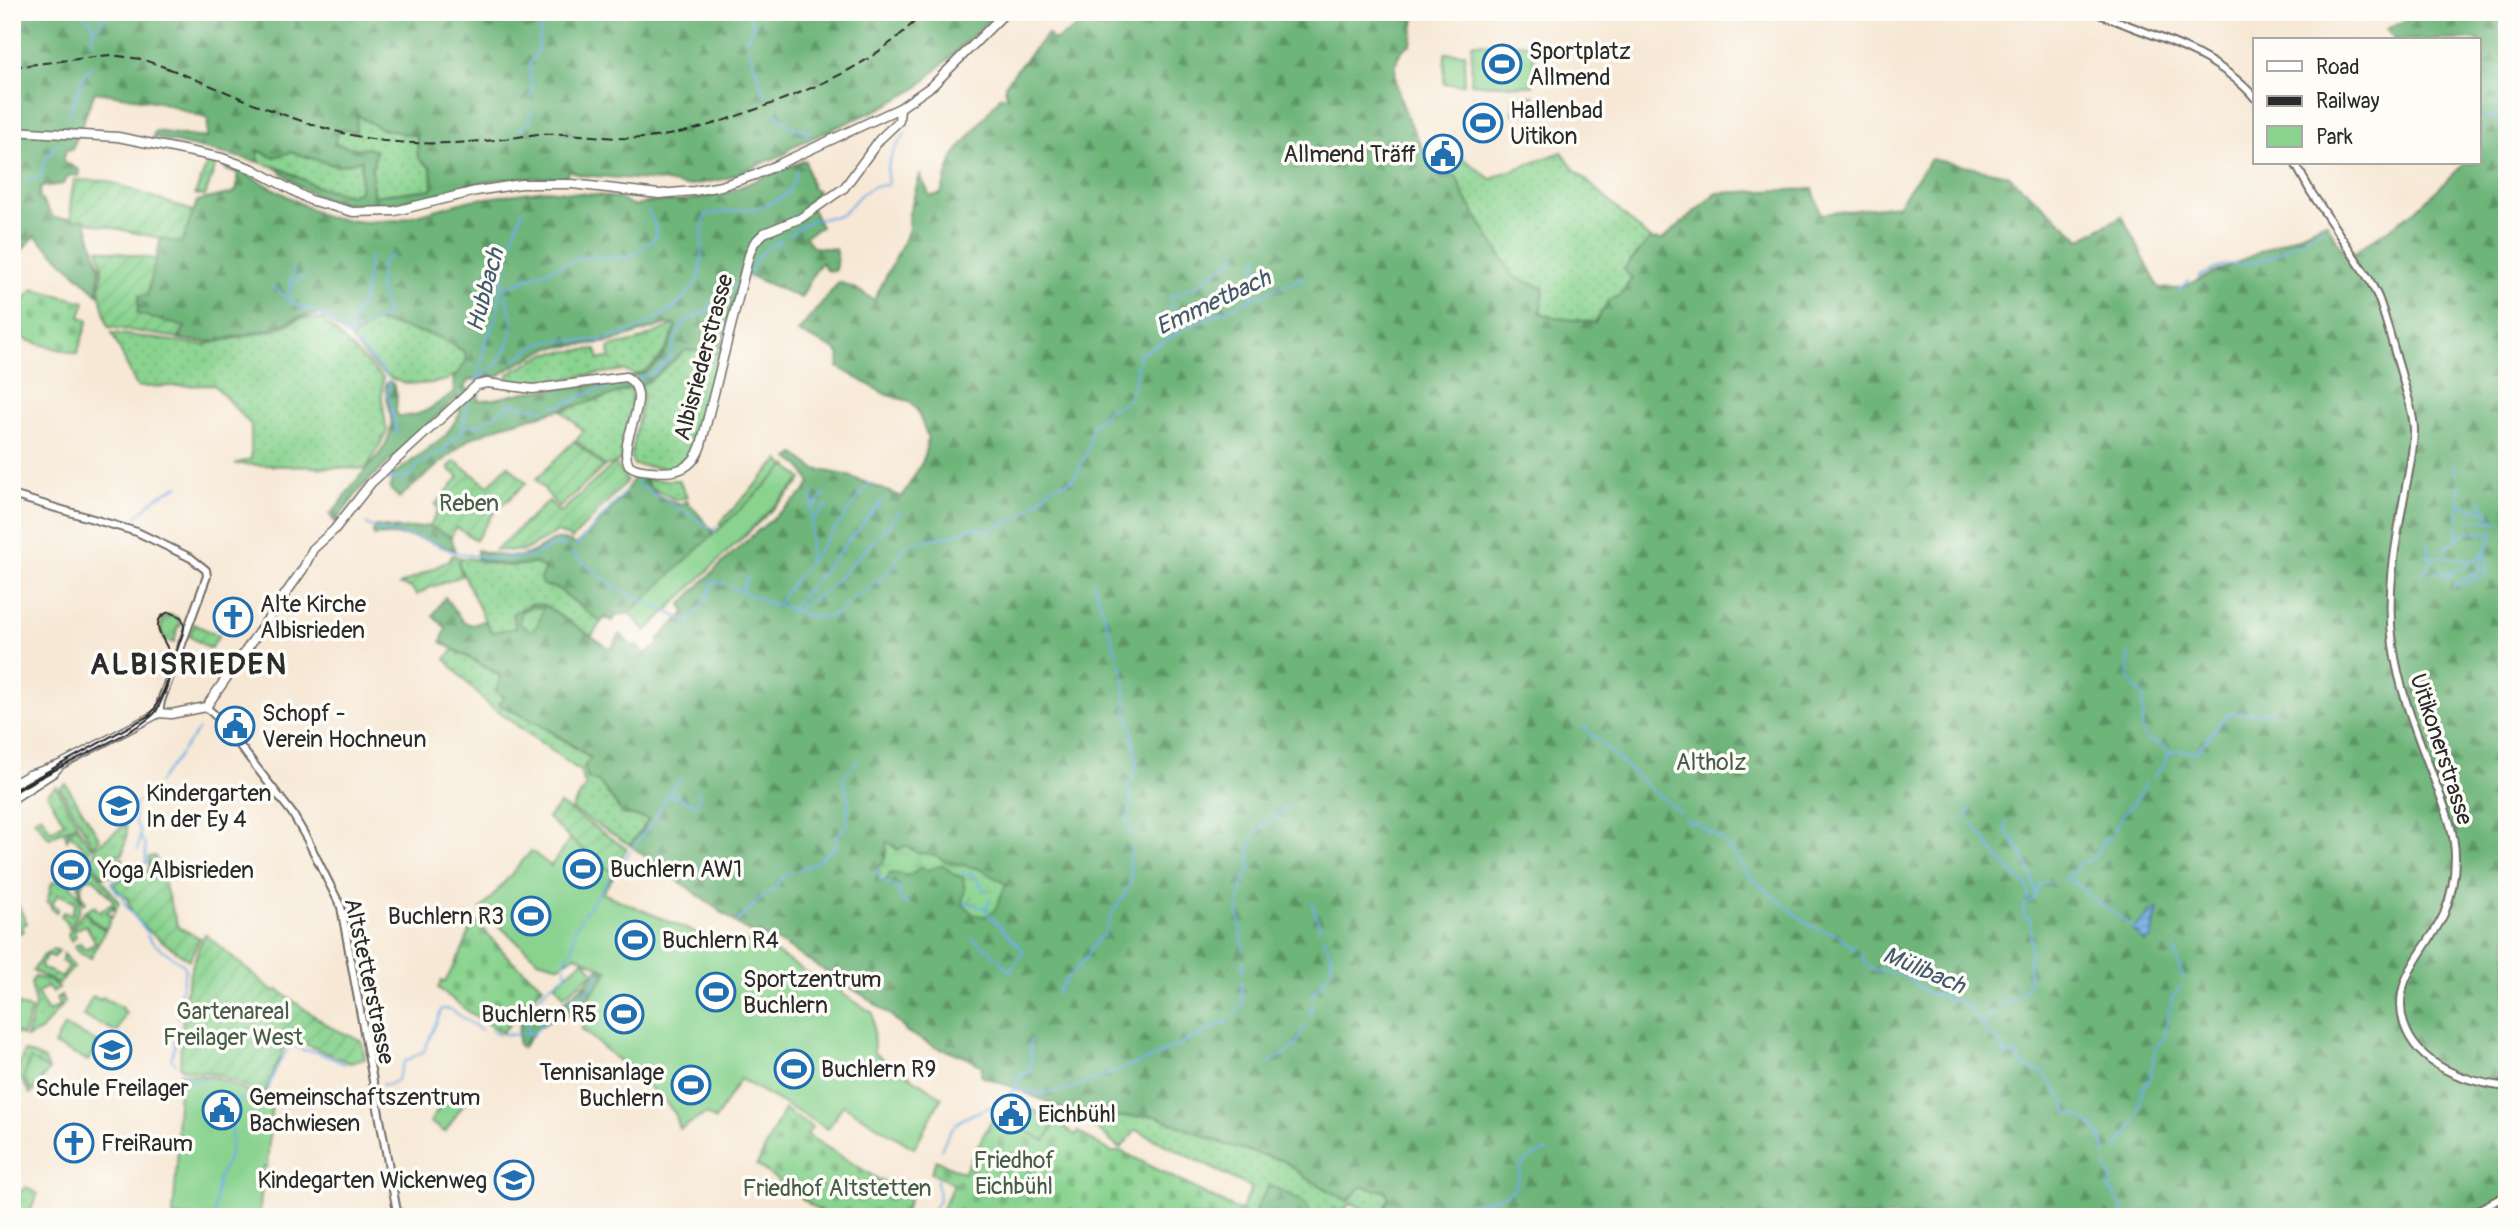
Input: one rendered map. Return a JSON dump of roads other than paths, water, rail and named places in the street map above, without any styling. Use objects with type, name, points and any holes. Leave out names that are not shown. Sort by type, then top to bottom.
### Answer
[{"type":"main road","points":[[12,131],[118,136],[222,158],[254,169],[322,205],[353,212],[381,213],[521,184],[572,184],[659,194],[714,188],[755,175],[900,108],[933,85],[1006,12]]},
{"type":"main road","name":"Albisriederstrasse","points":[[206,707],[303,569],[313,549],[337,527],[371,482],[477,385],[487,383],[533,389],[626,377],[634,382],[638,395],[626,454],[629,465],[639,470],[670,473],[690,464],[701,445],[754,243],[764,233],[801,218],[844,188],[880,139],[899,121],[900,108]]},
{"type":"main road","points":[[12,785],[29,775],[60,765],[159,713],[171,714],[206,707]]},
{"type":"main road","points":[[12,799],[54,772],[60,765]]},
{"type":"street","points":[[2094,12],[2196,53],[2229,74],[2253,96]]},
{"type":"street","name":"Uitikonerstrasse","points":[[2296,164],[2369,279],[2382,310],[2408,398],[2414,430],[2393,563],[2390,602],[2392,641],[2404,700],[2448,817],[2455,856],[2447,904],[2439,923],[2407,974],[2401,996],[2402,1013],[2409,1036],[2429,1060],[2476,1081],[2507,1087]]},
{"type":"street","points":[[12,495],[147,536],[200,563],[207,573],[159,713]]},
{"type":"street","name":"Altstetterstrasse","points":[[206,707],[219,719],[292,813],[341,907],[398,1217]]},
{"type":"street","points":[[2463,1217],[2507,1195]]},
{"type":"water","points":[[2158,909],[2151,939],[2145,942],[2133,930],[2153,910]]},
{"type":"waterway","points":[[84,12],[86,18],[93,22],[91,42]]},
{"type":"waterway","points":[[95,28],[102,22],[106,12]]},
{"type":"waterway","name":"Hubbach","points":[[530,98],[533,87],[530,63],[537,52],[544,12]]},
{"type":"waterway","points":[[746,39],[754,25],[749,16],[750,12]]},
{"type":"waterway","points":[[749,49],[765,96]]},
{"type":"waterway","points":[[68,114],[83,77],[92,65]]},
{"type":"waterway","points":[[2487,117],[2493,118],[2500,111],[2507,110]]},
{"type":"waterway","name":"Hubbach","points":[[519,129],[530,123],[530,111]]},
{"type":"waterway","points":[[776,113],[788,125],[809,132],[807,137]]},
{"type":"waterway","points":[[787,236],[810,221],[842,215],[860,195],[874,186],[888,185],[889,163],[906,133]]},
{"type":"waterway","points":[[24,182],[31,178],[39,179],[46,158],[58,144]]},
{"type":"waterway","points":[[514,360],[544,342],[593,341],[614,337],[641,327],[667,312],[688,294],[699,276],[706,214],[752,209],[775,201],[791,188],[797,172]]},
{"type":"waterway","name":"Hubbach","points":[[477,380],[484,345],[496,318],[510,245],[523,209]]},
{"type":"waterway","points":[[491,371],[511,338],[512,320],[506,287],[586,256],[613,258],[633,255],[655,238],[656,228],[648,211]]},
{"type":"waterway","points":[[2198,277],[2224,265],[2256,262],[2277,254],[2322,228]]},
{"type":"waterway","points":[[749,278],[756,258],[782,240]]},
{"type":"waterway","points":[[1176,333],[1170,297],[1196,286],[1236,257],[1238,250]]},
{"type":"waterway","points":[[351,339],[349,337],[388,314],[379,288],[381,263],[392,255]]},
{"type":"waterway","points":[[348,335],[364,297],[370,256]]},
{"type":"waterway","points":[[1252,297],[1258,256]]},
{"type":"waterway","points":[[288,297],[294,267]]},
{"type":"waterway","points":[[292,284],[306,275]]},
{"type":"waterway","name":"Emmetbach","points":[[1127,400],[1134,385],[1139,354],[1186,327],[1305,277]]},
{"type":"waterway","points":[[2177,292],[2189,281]]},
{"type":"waterway","points":[[638,379],[655,372],[671,356],[675,338],[686,321],[707,311],[711,304],[738,284]]},
{"type":"waterway","points":[[273,287],[295,304],[328,318],[349,337]]},
{"type":"waterway","points":[[354,342],[388,376]]},
{"type":"waterway","points":[[477,380],[489,371]]},
{"type":"waterway","points":[[389,382],[388,395],[397,433]]},
{"type":"waterway","points":[[554,406],[561,406],[570,400],[572,402],[583,394],[607,386],[627,384]]},
{"type":"waterway","name":"Hubbach","points":[[461,430],[467,398]]},
{"type":"waterway","name":"Hubbach","points":[[386,480],[410,476],[418,465],[443,451],[468,425],[480,425],[511,404],[546,410]]},
{"type":"waterway","name":"Emmetbach","points":[[1022,515],[1048,492],[1051,486],[1071,480],[1084,459],[1094,425],[1110,408],[1125,404]]},
{"type":"waterway","points":[[2453,464],[2456,474]]},
{"type":"waterway","points":[[636,477],[639,485],[713,529],[717,528]]},
{"type":"waterway","points":[[800,574],[870,483]]},
{"type":"waterway","points":[[2459,484],[2459,505],[2487,511],[2493,521]]},
{"type":"waterway","points":[[137,516],[157,497],[178,486]]},
{"type":"waterway","points":[[576,546],[626,491]]},
{"type":"waterway","points":[[809,560],[813,492]]},
{"type":"waterway","points":[[812,509],[825,494]]},
{"type":"waterway","points":[[2480,500],[2487,511]]},
{"type":"waterway","points":[[816,580],[881,502]]},
{"type":"waterway","points":[[813,519],[828,505]]},
{"type":"waterway","points":[[2458,519],[2459,506]]},
{"type":"waterway","points":[[832,585],[901,511]]},
{"type":"waterway","name":"Emmetbach","points":[[852,600],[872,587],[875,581],[879,581],[910,543],[959,534],[969,528],[991,530],[1018,517]]},
{"type":"waterway","points":[[2471,520],[2500,521]]},
{"type":"waterway","name":"Emmetbach","points":[[366,524],[384,532],[418,537],[454,552],[492,559],[530,557],[558,543],[566,547]]},
{"type":"waterway","points":[[2457,525],[2458,534]]},
{"type":"waterway","points":[[2443,550],[2465,534],[2477,531],[2491,533]]},
{"type":"waterway","points":[[2426,556],[2477,560],[2486,551],[2494,532]]},
{"type":"waterway","points":[[2428,544],[2429,556]]},
{"type":"waterway","points":[[2463,585],[2487,574],[2486,552]]},
{"type":"waterway","name":"Emmetbach","points":[[571,553],[617,589],[688,622],[704,603],[713,581],[725,584]]},
{"type":"waterway","points":[[2453,587],[2481,570],[2482,557]]},
{"type":"waterway","points":[[2422,574],[2433,558]]},
{"type":"waterway","points":[[2444,579],[2470,562]]},
{"type":"waterway","points":[[2434,571],[2450,573]]},
{"type":"waterway","points":[[777,604],[797,577]]},
{"type":"waterway","points":[[742,589],[748,578]]},
{"type":"waterway","points":[[1093,581],[1117,654]]},
{"type":"waterway","points":[[791,609],[813,583]]},
{"type":"waterway","name":"Emmetbach","points":[[730,586],[772,605],[777,604],[814,617],[833,616],[848,603]]},
{"type":"waterway","points":[[796,611],[829,588]]},
{"type":"waterway","points":[[2129,653],[2129,677],[2143,695],[2142,731],[2148,741],[2165,746],[2167,753]]},
{"type":"waterway","points":[[1119,661],[1124,677],[1126,704],[1137,762],[1127,788],[1132,793],[1127,823],[1129,836]]},
{"type":"waterway","points":[[2154,776],[2165,764],[2167,754],[2177,750],[2195,753],[2228,714],[2271,712]]},
{"type":"waterway","points":[[1583,726],[1646,785],[1681,813]]},
{"type":"waterway","points":[[182,751],[199,729]]},
{"type":"waterway","points":[[158,783],[181,753]]},
{"type":"waterway","points":[[854,765],[858,759]]},
{"type":"waterway","points":[[800,869],[815,863],[837,845],[836,836],[848,824],[849,804],[843,777],[851,768]]},
{"type":"waterway","points":[[669,793],[681,777]]},
{"type":"waterway","points":[[2067,879],[2080,863],[2094,856],[2102,841],[2110,838],[2146,783]]},
{"type":"waterway","points":[[633,848],[655,819],[667,796],[675,796],[696,804],[699,800],[698,789]]},
{"type":"waterway","points":[[138,850],[140,832],[135,822],[135,804],[150,793]]},
{"type":"waterway","points":[[1241,892],[1244,879],[1251,869],[1250,852],[1253,840],[1263,826],[1280,811],[1289,808]]},
{"type":"waterway","points":[[1965,820],[1971,809]]},
{"type":"waterway","points":[[1686,818],[1690,823],[1706,827],[1708,833],[1713,833],[1727,845],[1749,876],[1811,926],[1838,935],[1855,949]]},
{"type":"waterway","points":[[2007,821],[2005,830],[2024,859],[2035,891]]},
{"type":"waterway","points":[[1972,823],[2001,862],[2015,877],[2027,884],[2029,899]]},
{"type":"waterway","points":[[140,837],[145,844],[146,862],[138,871],[114,878],[111,883],[118,893],[123,895],[126,906],[149,934]]},
{"type":"waterway","points":[[1057,994],[1098,938],[1104,936],[1111,915],[1126,893],[1131,875],[1128,862],[1130,846]]},
{"type":"waterway","points":[[623,861],[631,851]]},
{"type":"waterway","points":[[607,881],[621,863]]},
{"type":"waterway","points":[[878,869],[879,877],[900,888],[898,892],[901,898],[909,905]]},
{"type":"waterway","points":[[737,922],[765,894],[774,890],[780,879],[793,871]]},
{"type":"waterway","points":[[962,873],[973,875],[986,891]]},
{"type":"waterway","points":[[2062,879],[2076,883],[2135,929]]},
{"type":"waterway","points":[[2000,1005],[2018,996],[2028,985],[2031,931],[2030,919],[2023,916],[2024,905],[2033,900],[2040,884],[2050,882]]},
{"type":"waterway","points":[[584,914],[605,884]]},
{"type":"waterway","points":[[1240,897],[1238,908],[1243,950]]},
{"type":"waterway","points":[[971,938],[988,949],[1010,971],[1024,951],[990,916],[986,909],[990,899]]},
{"type":"waterway","points":[[964,902],[986,909]]},
{"type":"waterway","points":[[1312,902],[1320,928]]},
{"type":"waterway","points":[[564,963],[573,946],[574,931],[581,918]]},
{"type":"waterway","points":[[147,936],[184,965],[180,995]]},
{"type":"waterway","points":[[1323,936],[1332,959],[1330,969]]},
{"type":"waterway","points":[[2174,950],[2183,978]]},
{"type":"waterway","name":"Mülibach","points":[[1861,955],[1866,965],[1875,971],[1882,969],[1910,979],[1926,992],[1969,1005],[1973,1015],[1983,1023],[1984,1033],[2001,1043],[2006,1055],[2016,1054],[2026,1067],[2042,1071],[2066,1103],[2067,1113],[2081,1117],[2098,1133],[2105,1154]]},
{"type":"waterway","points":[[1243,961],[1243,972]]},
{"type":"waterway","points":[[519,1034],[528,1034],[526,1012],[548,987],[566,975],[565,967]]},
{"type":"waterway","points":[[528,1034],[532,1034],[562,1006],[592,987],[599,972]]},
{"type":"waterway","points":[[1313,997],[1328,975]]},
{"type":"waterway","points":[[1235,1013],[1242,1004],[1241,981]]},
{"type":"waterway","points":[[2138,1113],[2142,1088],[2150,1079],[2155,1049],[2164,1038],[2172,999],[2180,987]]},
{"type":"waterway","points":[[1310,1016],[1312,1005]]},
{"type":"waterway","points":[[178,1008],[178,1018]]},
{"type":"waterway","points":[[382,1084],[388,1085],[397,1080],[404,1062],[424,1051],[442,1009],[450,1009],[481,1030]]},
{"type":"waterway","points":[[1983,1023],[1993,1010]]},
{"type":"waterway","points":[[1153,1057],[1228,1021]]},
{"type":"waterway","points":[[1267,1064],[1295,1047],[1305,1024]]},
{"type":"waterway","points":[[176,1064],[171,1059],[177,1025]]},
{"type":"waterway","points":[[491,1030],[499,1035]]},
{"type":"waterway","points":[[503,1034],[515,1035]]},
{"type":"waterway","points":[[1016,1086],[1019,1077],[1030,1071],[1031,1040]]},
{"type":"waterway","points":[[267,1094],[273,1075],[293,1045],[345,1064]]},
{"type":"waterway","points":[[1123,1069],[1151,1058]]},
{"type":"waterway","points":[[1015,1087],[1029,1092],[1056,1092],[1121,1070]]},
{"type":"waterway","points":[[184,1073],[192,1082],[208,1078]]},
{"type":"waterway","points":[[941,1150],[955,1125],[1001,1101],[1013,1090]]},
{"type":"waterway","points":[[231,1103],[253,1095],[265,1099]]},
{"type":"waterway","points":[[214,1217],[218,1179],[230,1155],[230,1096]]},
{"type":"waterway","points":[[2116,1148],[2136,1119]]},
{"type":"waterway","points":[[1457,1206],[1492,1199],[1510,1192],[1518,1181],[1521,1166],[1534,1156],[1547,1151]]},
{"type":"waterway","name":"Mülibach","points":[[2105,1165],[2112,1180],[2109,1190],[2116,1196],[2126,1217]]},
{"type":"waterway","points":[[929,1217],[939,1200],[937,1179]]},
{"type":"waterway","points":[[1398,1217],[1446,1208]]},
{"type":"tram line","points":[[12,791],[150,715],[164,688],[168,678],[171,668],[178,648],[184,630],[181,617],[169,612],[158,621],[171,658],[171,664],[171,671],[157,710],[149,719],[12,794]]},
{"type":"railway","points":[[167,68],[289,117],[382,141],[452,143],[508,139],[534,134],[645,138],[716,123],[826,81],[887,46],[924,12]]},
{"type":"railway","points":[[12,67],[110,55],[141,59],[176,71]]},
{"type":"place","name":"Sportplatz Allmend","points":[[1502,64]]},
{"type":"place","name":"Hallenbad Uitikon","points":[[1483,123]]},
{"type":"place","name":"Allmend Träff","points":[[1443,154]]},
{"type":"place","name":"Alte Kirche Albisrieden","points":[[233,617]]},
{"type":"place","name":"Schopf - Verein Hochneun","points":[[235,726]]},
{"type":"place","name":"Kindergarten In der Ey 4","points":[[119,806]]},
{"type":"place","name":"Buchlern AW1","points":[[583,869]]},
{"type":"place","name":"Yoga Albisrieden","points":[[71,870]]},
{"type":"place","name":"Buchlern R3","points":[[531,916]]},
{"type":"place","name":"Buchlern R4","points":[[635,940]]},
{"type":"place","name":"Sportzentrum Buchlern","points":[[716,992]]},
{"type":"place","name":"Buchlern R5","points":[[624,1014]]},
{"type":"place","name":"Schule Freilager","points":[[112,1050]]},
{"type":"place","name":"Buchlern R9","points":[[794,1069]]},
{"type":"place","name":"Tennisanlage Buchlern","points":[[691,1085]]},
{"type":"place","name":"Gemeinschaftszentrum Bachwiesen","points":[[222,1110]]},
{"type":"place","name":"Eichbühl","points":[[1011,1114]]},
{"type":"place","name":"FreiRaum","points":[[74,1143]]},
{"type":"place","name":"Kindegarten Wickenweg","points":[[514,1180]]},
{"type":"district","name":"ALBISRIEDEN","points":[[189,664]]},
{"type":"park label","name":"Reben","points":[[469,503]]},
{"type":"park label","name":"Altholz","points":[[1711,762]]},
{"type":"park label","name":"Gartenareal Freilager West","points":[[233,1024]]},
{"type":"park label","name":"Friedhof Eichbühl","points":[[1014,1173]]},
{"type":"park label","name":"Friedhof Altstetten","points":[[837,1188]]}]
